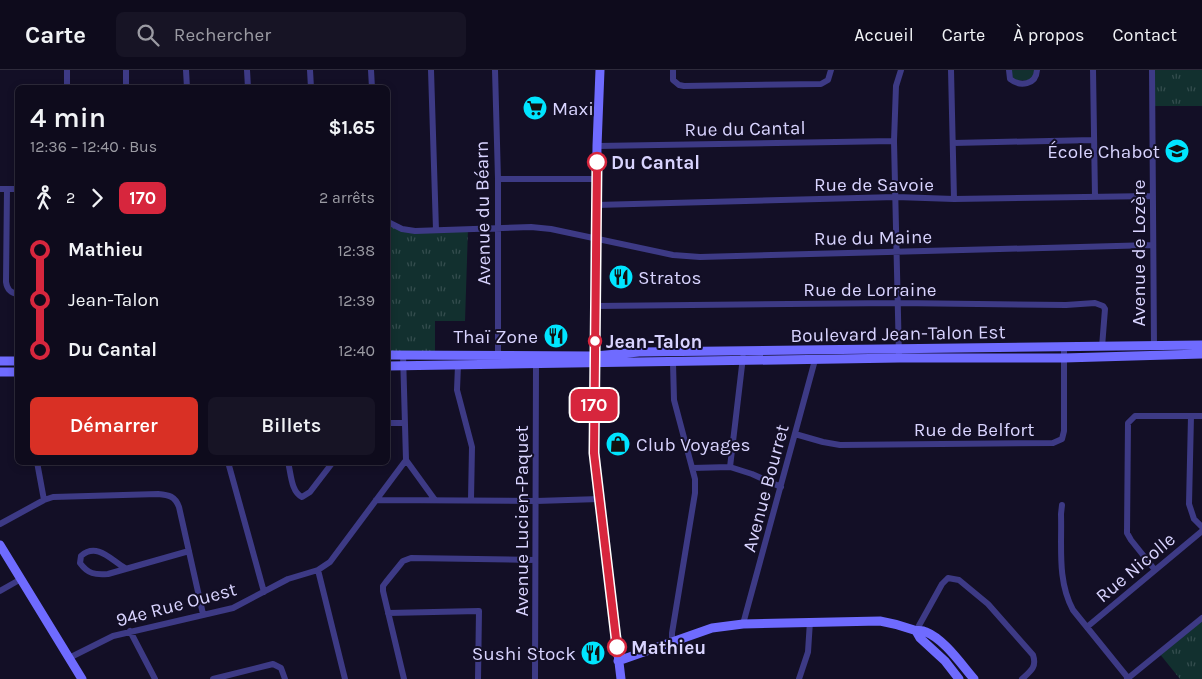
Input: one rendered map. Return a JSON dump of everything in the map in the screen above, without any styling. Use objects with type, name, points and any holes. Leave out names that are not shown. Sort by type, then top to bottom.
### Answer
[{"type":"street","points":[[67,70],[67,85]]},
{"type":"street","points":[[126,70],[126,85]]},
{"type":"street","points":[[186,70],[187,85]]},
{"type":"street","points":[[247,70],[248,85]]},
{"type":"street","points":[[310,70],[311,85]]},
{"type":"street","points":[[371,70],[372,85]]},
{"type":"street","points":[[431,70],[436,230]]},
{"type":"street","name":"Avenue du Béarn","points":[[495,70],[499,229],[498,356]]},
{"type":"street","points":[[600,70],[596,179],[594,453],[621,679]]},
{"type":"street","points":[[673,70],[674,80],[679,85],[684,86],[821,84],[828,80],[831,70]]},
{"type":"street","points":[[899,354],[894,141],[896,86],[901,70]]},
{"type":"street","points":[[951,70],[954,199]]},
{"type":"street","points":[[1009,70],[1010,79],[1016,83],[1031,82],[1034,80],[1037,70]]},
{"type":"street","points":[[1093,70],[1094,197]]},
{"type":"street","name":"Avenue de Lozère","points":[[1152,70],[1154,346]]},
{"type":"street","points":[[953,143],[1094,140]]},
{"type":"street","name":"Rue du Cantal","points":[[597,146],[894,141]]},
{"type":"street","points":[[498,179],[596,179]]},
{"type":"street","points":[[4,189],[6,282],[8,290],[15,293]]},
{"type":"street","name":"Rue de Savoie","points":[[596,205],[896,197],[954,199],[1152,196]]},
{"type":"street","name":"Rue du Maine","points":[[390,223],[402,229],[415,231],[531,227],[551,229],[673,255],[700,256],[1153,245]]},
{"type":"street","name":"Rue de Lorraine","points":[[596,306],[897,303],[1100,304],[1105,310],[1102,347]]},
{"type":"street","name":"Boulevard Jean-Talon Est","points":[[595,360],[639,352],[815,360],[899,354],[1064,347],[1202,345]]},
{"type":"street","name":"Rue de Belfort","points":[[795,434],[823,442],[840,444],[1053,443],[1062,439],[1064,431],[1064,347]]},
{"type":"street","points":[[390,354],[595,360]]},
{"type":"street","points":[[402,354],[406,460],[435,500]]},
{"type":"street","name":"Boulevard Jean-Talon Est","points":[[595,360],[674,363],[744,356],[899,354],[1064,358],[1202,354]]},
{"type":"street","points":[[730,467],[744,356]]},
{"type":"street","points":[[390,366],[536,364],[595,360]]},
{"type":"street","name":"Avenue Bourret","points":[[743,624],[815,360]]},
{"type":"street","points":[[0,361],[15,361]]},
{"type":"street","points":[[672,643],[672,633],[695,493],[692,468],[674,400],[674,363]]},
{"type":"street","name":"Avenue Lucien-Paquet","points":[[535,679],[536,364]]},
{"type":"street","points":[[458,365],[457,390],[472,447],[471,500]]},
{"type":"street","points":[[0,372],[15,372]]},
{"type":"street","points":[[1155,570],[1131,540],[1128,533],[1128,423],[1135,416],[1202,416]]},
{"type":"street","points":[[1191,416],[1189,504],[1194,519],[1202,527]]},
{"type":"street","points":[[390,423],[405,423]]},
{"type":"street","points":[[345,679],[318,570],[330,562],[406,460]]},
{"type":"street","points":[[38,465],[44,500]]},
{"type":"street","points":[[229,465],[264,592]]},
{"type":"street","points":[[289,465],[294,489],[302,497],[310,492],[331,465]]},
{"type":"street","points":[[692,468],[730,467],[752,474],[781,487]]},
{"type":"street","points":[[0,524],[53,497],[166,494],[176,500],[203,614]]},
{"type":"street","points":[[376,500],[536,501],[600,499]]},
{"type":"street","points":[[1062,504],[1062,577],[1064,589],[1073,610],[1128,678],[1202,618]]},
{"type":"street","name":"Rue Nicolle","points":[[1087,627],[1202,531]]},
{"type":"street","points":[[0,544],[82,679]]},
{"type":"street","points":[[125,568],[98,551],[85,552],[81,556],[80,563],[91,573],[98,575],[108,574],[189,551]]},
{"type":"street","points":[[404,679],[383,586],[403,561],[407,559],[535,560]]},
{"type":"street","name":"94e Rue Ouest","points":[[69,658],[113,636],[233,608],[288,579],[318,570]]},
{"type":"street","points":[[916,631],[942,584],[948,578],[960,580],[988,604],[1033,655],[1034,668],[1022,679]]},
{"type":"street","points":[[0,591],[21,579]]},
{"type":"street","points":[[388,612],[479,611],[478,679]]},
{"type":"street","points":[[618,661],[712,628],[743,624],[810,621],[880,621],[897,624],[916,631],[925,631],[952,653],[974,679]]},
{"type":"street","points":[[799,679],[808,652],[810,621]]},
{"type":"street","points":[[130,631],[155,679]]},
{"type":"street","points":[[916,631],[920,638],[945,661],[958,678],[966,670]]},
{"type":"street","points":[[213,679],[273,664],[281,668],[285,679]]},
{"type":"green space","points":[[1009,70],[1037,70],[1034,80],[1013,81]]},
{"type":"green space","points":[[1152,70],[1202,70],[1202,106],[1153,106]]},
{"type":"green space","points":[[390,223],[402,229],[468,229],[465,321],[435,321],[435,354],[390,355]]},
{"type":"green space","points":[[1202,618],[1202,679],[1180,679],[1159,653]]},
{"type":"bus line","name":"170","points":[[597,162],[594,453],[617,647]]},
{"type":"place","name":"Maxi","points":[[535,108]]},
{"type":"place","name":"École Chabot","points":[[1177,151]]},
{"type":"place","name":"Du Cantal","points":[[597,162]]},
{"type":"place","name":"Stratos","points":[[621,277]]},
{"type":"place","name":"Thaï Zone","points":[[556,336]]},
{"type":"place","name":"Jean-Talon","points":[[595,341]]},
{"type":"place","name":"Club Voyages","points":[[618,444]]},
{"type":"place","name":"Mathieu","points":[[617,647]]},
{"type":"place","name":"Sushi Stock","points":[[593,653]]}]
